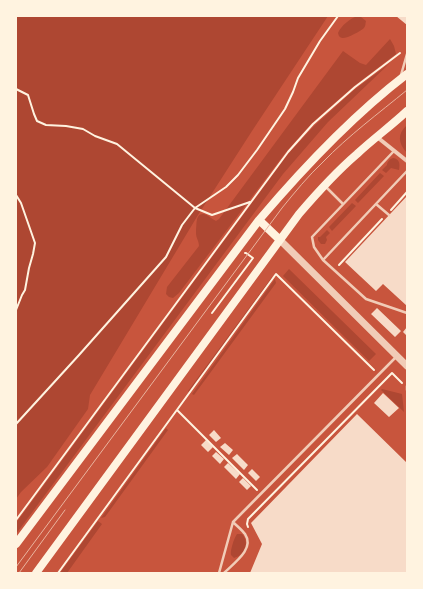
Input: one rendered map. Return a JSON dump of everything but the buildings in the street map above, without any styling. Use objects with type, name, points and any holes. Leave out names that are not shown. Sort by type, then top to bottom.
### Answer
[{"type":"main road","points":[[16,544],[259,220],[291,182],[326,146],[362,111],[407,74]]},
{"type":"main road","points":[[36,573],[299,214],[324,185],[407,111]]},
{"type":"main road","points":[[259,220],[280,240]]},
{"type":"street","points":[[377,137],[407,160]]},
{"type":"street","points":[[280,240],[407,366]]},
{"type":"lane","points":[[400,79],[407,54]]},
{"type":"lane","points":[[394,150],[312,237],[314,247],[323,260],[366,299],[407,313]]},
{"type":"lane","points":[[323,260],[407,171]]},
{"type":"lane","points":[[324,185],[343,204]]},
{"type":"lane","points":[[376,204],[388,215]]},
{"type":"lane","points":[[219,573],[233,522],[397,356]]},
{"type":"lane","points":[[224,573],[247,548],[248,541],[245,534],[233,522]]},
{"type":"path","points":[[16,424],[166,257],[182,225],[195,208],[226,187],[238,175],[285,109],[298,78],[320,41],[338,16]]},
{"type":"path","points":[[16,520],[288,152],[313,124],[355,87],[401,52]]},
{"type":"path","points":[[16,89],[28,95],[37,121],[46,125],[83,129],[95,136],[117,144],[195,208],[212,215],[250,202]]},
{"type":"path","points":[[334,270],[388,215],[407,192]]},
{"type":"path","points":[[16,195],[21,203],[35,243],[25,290],[16,310]]},
{"type":"path","points":[[212,313],[253,258],[246,253]]},
{"type":"path","points":[[58,573],[276,274],[384,380]]},
{"type":"path","points":[[248,519],[392,373],[407,386]]},
{"type":"path","points":[[177,410],[267,499]]},
{"type":"path","points":[[264,503],[267,506]]},
{"type":"shaded area","points":[[16,16],[328,16],[198,215],[90,395],[88,409],[47,467],[21,492],[16,499],[17,260]]},
{"type":"shaded area","points":[[358,16],[366,21],[364,28],[347,37],[340,37],[338,33],[339,30],[349,20]]},
{"type":"shaded area","points":[[390,39],[396,54],[354,86],[312,123],[286,152],[179,293],[173,298],[169,297],[166,294],[167,287],[199,246],[196,230],[199,215],[207,215],[216,221],[219,219],[343,51],[360,63],[366,65]]},
{"type":"shaded area","points":[[390,63],[328,122],[283,174],[16,534],[16,523],[288,154],[314,126],[354,90]]},
{"type":"shaded area","points":[[407,125],[407,153],[400,142],[400,135]]},
{"type":"shaded area","points":[[393,158],[397,159],[399,162],[399,170],[391,168],[386,173],[382,170]]},
{"type":"shaded area","points":[[380,173],[384,176],[358,203],[355,200]]},
{"type":"shaded area","points":[[352,203],[356,206],[332,231],[329,227]]},
{"type":"shaded area","points":[[327,230],[330,233],[326,237],[327,240],[325,244],[321,244],[318,237],[320,237]]},
{"type":"shaded area","points":[[289,269],[376,354],[369,361],[283,276]]},
{"type":"shaded area","points":[[272,277],[273,278],[189,392],[188,391]]},
{"type":"shaded area","points":[[275,279],[276,283],[194,395],[192,394]]},
{"type":"shaded area","points":[[381,390],[402,394],[404,412]]},
{"type":"shaded area","points":[[166,428],[168,430],[105,517],[101,518]]},
{"type":"shaded area","points":[[98,521],[102,524],[67,573],[60,573]]},
{"type":"shaded area","points":[[237,534],[242,534],[246,541],[246,545],[241,554],[234,558],[231,555],[231,551]]},
{"type":"tram line","points":[[16,567],[282,208],[307,178],[333,152],[407,90]]},
{"type":"tram line","points":[[19,573],[65,510]]}]
